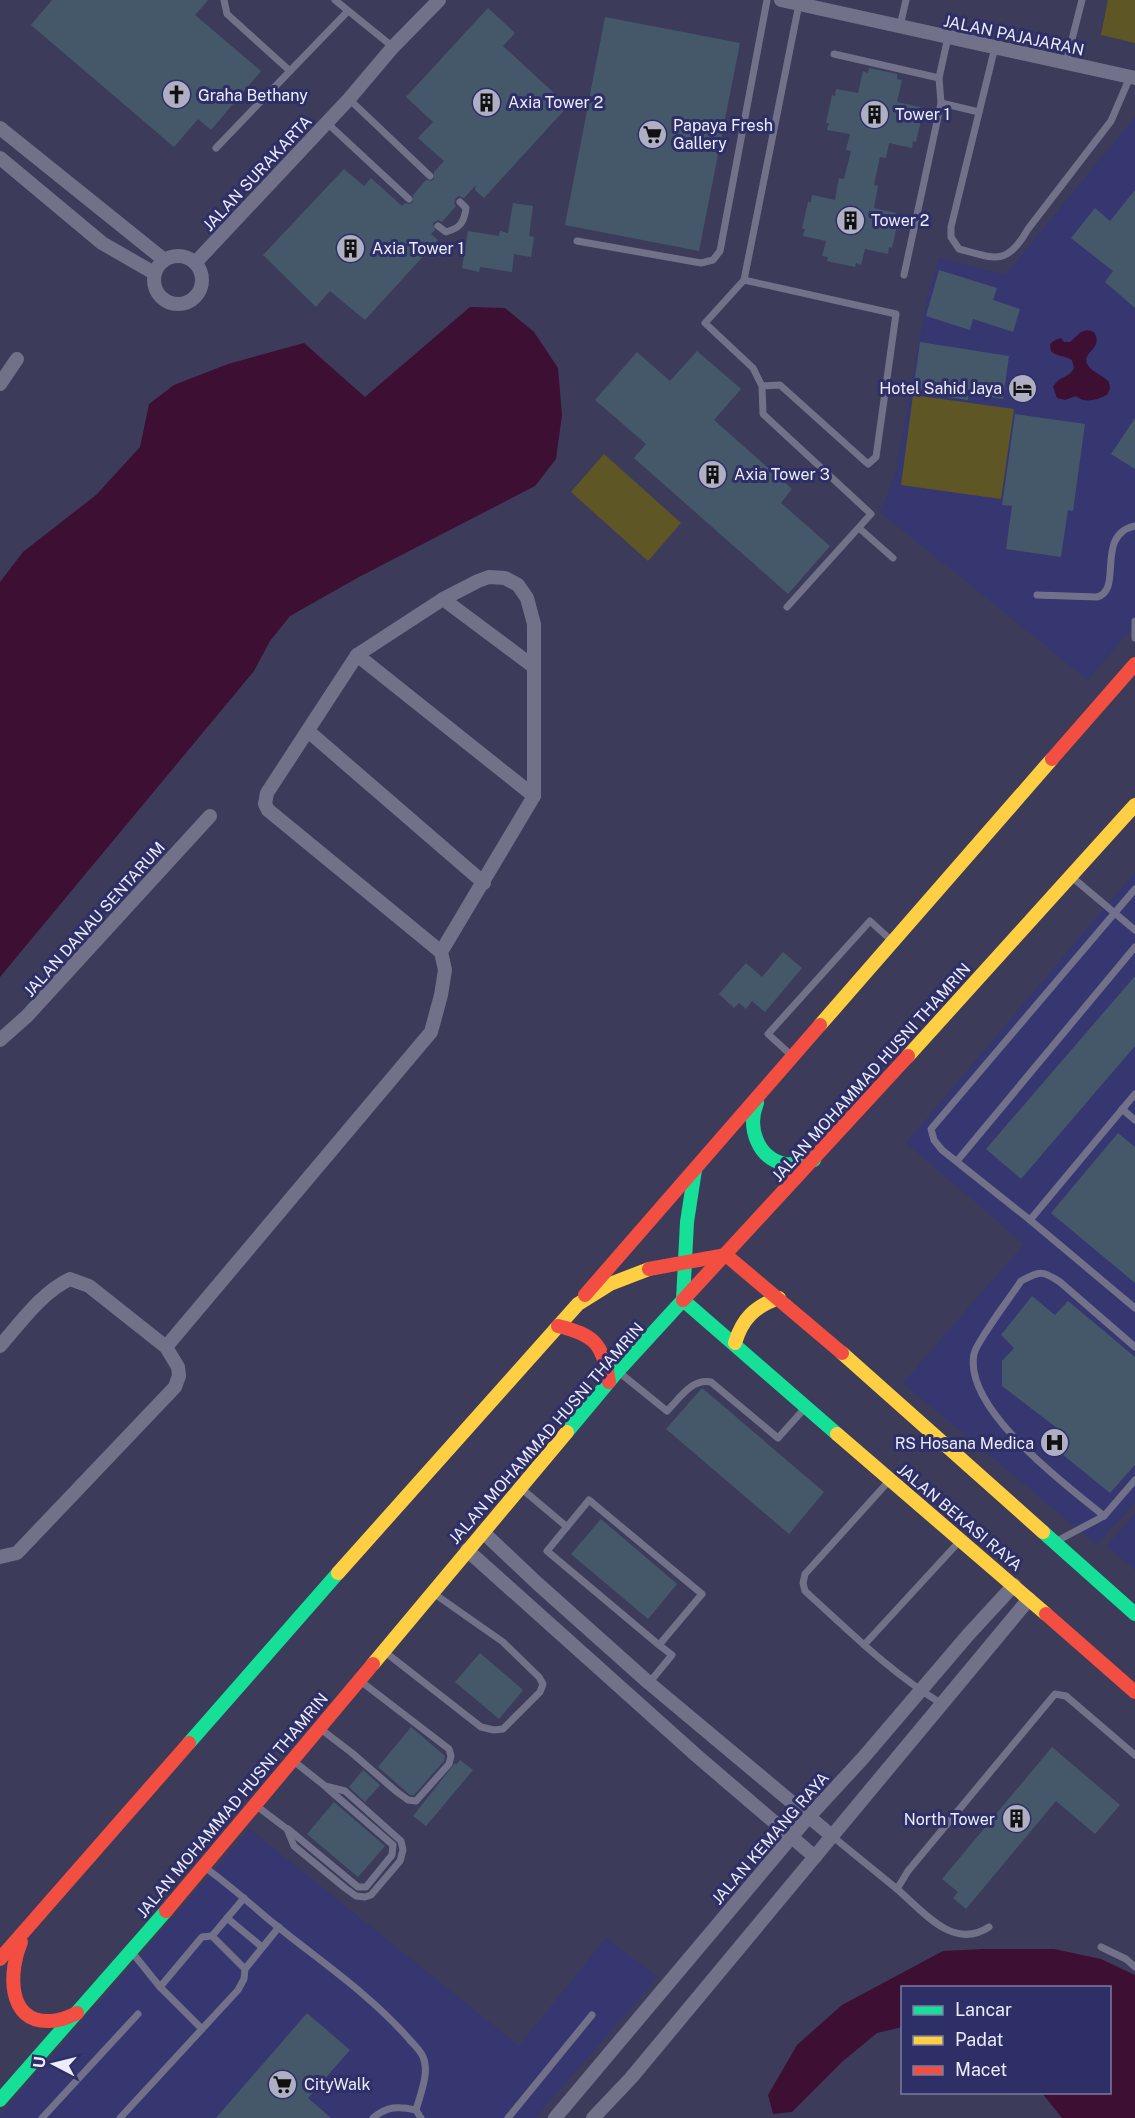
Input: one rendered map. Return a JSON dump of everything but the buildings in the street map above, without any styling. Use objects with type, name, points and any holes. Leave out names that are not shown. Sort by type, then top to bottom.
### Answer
[{"type":"main road","points":[[0,1959],[395,1508],[794,1058],[1135,664]]},
{"type":"main road","name":"JALAN MOHAMMAD HUSNI THAMRIN","points":[[0,2100],[132,1952],[613,1377],[1072,877],[1135,804]]},
{"type":"main road","points":[[762,1094],[754,1108],[752,1125],[756,1142],[766,1155],[781,1163],[798,1165],[814,1160]]},
{"type":"main road","points":[[683,1300],[687,1222],[695,1170]]},
{"type":"main road","points":[[578,1304],[610,1284],[637,1273],[684,1261],[726,1255],[779,1298],[1135,1614]]},
{"type":"main road","points":[[735,1343],[738,1330],[754,1308],[779,1298]]},
{"type":"main road","name":"JALAN BEKASI RAYA","points":[[683,1300],[1135,1692]]},
{"type":"main road","points":[[558,1326],[580,1331],[599,1345],[613,1377]]},
{"type":"main road","points":[[30,1925],[13,1955],[11,1984],[17,2001],[29,2017],[47,2022],[61,2020],[78,2013]]},
{"type":"street","name":"JALAN SURAKARTA","points":[[196,262],[439,0]]},
{"type":"street","name":"JALAN PAJAJARAN","points":[[781,0],[1133,77]]},
{"type":"street","points":[[0,128],[164,259]]},
{"type":"street","points":[[0,158],[102,243],[153,273]]},
{"type":"street","points":[[180,255],[196,262],[203,278],[198,295],[184,305],[167,303],[155,291],[153,273],[164,259],[180,255]]},
{"type":"street","points":[[2,379],[17,359]]},
{"type":"street","points":[[166,1347],[430,1032],[446,970],[441,952],[268,810],[265,804],[267,793],[357,655],[443,599],[489,577],[505,578],[518,585],[527,598],[534,624],[534,796],[484,884],[441,952]]},
{"type":"street","points":[[443,599],[534,667]]},
{"type":"street","points":[[357,655],[534,796]]},
{"type":"street","points":[[308,731],[484,884]]},
{"type":"street","name":"JALAN DANAU SENTARUM","points":[[0,1040],[27,1016],[210,816]]},
{"type":"street","points":[[0,1346],[34,1307],[57,1285],[70,1279],[89,1286],[166,1347],[178,1366],[175,1386],[16,1553],[0,1557]]},
{"type":"street","points":[[483,1532],[649,1683],[832,1836]]},
{"type":"street","points":[[467,1550],[697,1756],[815,1857]]},
{"type":"street","name":"JALAN KEMANG RAYA","points":[[555,2118],[809,1816],[1014,1585]]},
{"type":"street","points":[[594,2118],[630,2078],[1029,1599]]},
{"type":"street","points":[[697,1756],[712,1736]]},
{"type":"lane","points":[[224,0],[227,14],[290,71]]},
{"type":"lane","points":[[335,0],[393,47]]},
{"type":"lane","points":[[577,241],[700,263],[713,260],[720,251],[767,0]]},
{"type":"lane","points":[[900,26],[906,0]]},
{"type":"lane","points":[[1066,63],[1082,0]]},
{"type":"lane","points":[[787,607],[871,514],[763,414],[762,386],[753,368],[705,323],[744,280],[799,4]]},
{"type":"lane","points":[[216,148],[348,11]]},
{"type":"lane","points":[[904,275],[941,103],[939,78],[948,37]]},
{"type":"lane","points":[[995,47],[951,227],[951,237],[959,249],[996,259],[1006,256],[1019,245],[1028,229],[1111,121],[1133,77]]},
{"type":"lane","points":[[834,54],[939,78]]},
{"type":"lane","points":[[349,99],[430,176]]},
{"type":"lane","points":[[941,103],[979,112]]},
{"type":"lane","points":[[326,122],[409,199]]},
{"type":"lane","points":[[438,226],[446,232],[457,229],[465,221],[466,208],[460,202]]},
{"type":"lane","points":[[744,280],[896,314],[876,457],[868,465],[780,385],[762,386]]},
{"type":"lane","points":[[1037,595],[1097,597],[1104,595],[1108,591],[1110,561],[1115,539],[1126,528],[1135,526]]},
{"type":"lane","points":[[859,528],[893,558]]},
{"type":"lane","points":[[1135,621],[1135,638]]},
{"type":"lane","points":[[1072,877],[1135,930]]},
{"type":"lane","points":[[1135,889],[931,1129],[934,1140],[957,1161],[1135,1308]]},
{"type":"lane","points":[[794,1058],[768,1034],[870,921],[894,943]]},
{"type":"lane","points":[[957,1161],[1135,947]]},
{"type":"lane","points":[[1030,1220],[1135,1094]]},
{"type":"lane","points":[[1122,1109],[1135,1120]]},
{"type":"lane","points":[[1104,1516],[1067,1486],[1010,1433],[985,1402],[974,1379],[974,1351],[1021,1281],[1033,1274],[1046,1273],[1060,1282],[1135,1347]]},
{"type":"lane","points":[[613,1377],[668,1411],[694,1383],[703,1380],[711,1382],[778,1438],[806,1406]]},
{"type":"lane","points":[[890,1480],[805,1574],[806,1591],[864,1645],[921,1691],[942,1704]]},
{"type":"lane","points":[[1055,1542],[1104,1516],[1135,1480]]},
{"type":"lane","points":[[520,1487],[567,1527]]},
{"type":"lane","points":[[649,1683],[672,1655],[659,1645],[547,1551],[589,1500],[702,1594],[659,1645]]},
{"type":"lane","points":[[864,1645],[961,1540]]},
{"type":"lane","points":[[383,1650],[481,1727],[503,1730],[540,1692],[543,1684],[539,1677],[502,1642],[432,1592]]},
{"type":"lane","points":[[318,1727],[408,1800],[416,1801],[449,1764],[452,1756],[449,1749],[358,1680]]},
{"type":"lane","points":[[897,1889],[908,1871],[1055,1694],[1066,1696],[1135,1755]]},
{"type":"lane","points":[[254,1804],[358,1887],[366,1887],[392,1855],[393,1845],[292,1760]]},
{"type":"lane","points":[[832,1836],[941,1927],[956,1934],[973,1935],[989,1927]]},
{"type":"lane","points":[[202,1866],[223,1880],[395,2023],[423,2056],[424,2080],[416,2110]]},
{"type":"lane","points":[[160,1987],[202,1937],[212,1936],[244,1898]]},
{"type":"lane","points":[[227,1918],[262,1947]]},
{"type":"lane","points":[[120,2118],[238,1990],[244,1979],[245,1969],[279,1927]]},
{"type":"lane","points":[[212,1936],[245,1969]]},
{"type":"lane","points":[[1101,1947],[1135,1966]]},
{"type":"lane","points":[[132,1952],[160,1987],[202,2029]]},
{"type":"lane","points":[[42,2118],[138,2014]]},
{"type":"lane","points":[[508,2118],[592,2015]]},
{"type":"lane","points":[[373,2118],[383,2110],[400,2106],[416,2110],[421,2118]]},
{"type":"shaded area","points":[[1108,0],[1135,0],[1135,43],[1101,35]]},
{"type":"shaded area","name":"Hotel Sahid Jaya","points":[[1135,117],[1135,625],[1088,680],[880,512],[895,476],[927,299],[939,258],[1005,275]]},
{"type":"shaded area","points":[[470,307],[505,308],[534,332],[558,368],[562,415],[556,459],[535,486],[359,577],[290,616],[270,641],[254,671],[0,977],[0,582],[23,552],[96,495],[140,447],[149,404],[174,385],[228,364],[304,343],[365,397]]},
{"type":"shaded area","points":[[1087,330],[1094,332],[1096,343],[1087,362],[1091,369],[1109,382],[1110,389],[1107,395],[1091,400],[1083,400],[1076,396],[1065,400],[1057,398],[1053,387],[1074,368],[1072,360],[1051,351],[1050,344],[1061,338],[1064,342],[1070,342],[1081,332]]},
{"type":"shaded area","points":[[913,395],[1014,409],[1001,499],[901,485]]},
{"type":"shaded area","points":[[604,454],[681,523],[648,561],[571,492]]},
{"type":"shaded area","points":[[1135,872],[1135,1502],[1097,1545],[903,1383],[1024,1244],[906,1143]]},
{"type":"shaded area","points":[[1135,1513],[1135,1570],[1107,1546]]},
{"type":"shaded area","points":[[250,1829],[519,2046],[606,1938],[658,1977],[535,2118],[0,2118]]},
{"type":"shaded area","points":[[1054,1949],[1101,1959],[1135,1975],[1135,2118],[1062,2118],[1043,2094],[1111,2094],[1111,1986],[901,1986],[901,2027],[877,2033],[843,2061],[792,2112],[773,2114],[768,2095],[797,2045],[842,2005],[943,1951]]},
{"type":"traffic: fast","points":[[757,1103],[754,1112],[754,1131],[761,1148],[767,1155],[785,1164],[800,1164],[814,1160]]},
{"type":"traffic: fast","points":[[683,1300],[687,1222],[695,1170]]},
{"type":"traffic: fast","points":[[567,1432],[617,1372],[683,1300],[837,1434]]},
{"type":"traffic: fast","points":[[1043,1532],[1135,1614]]},
{"type":"traffic: fast","points":[[189,1743],[338,1573]]},
{"type":"traffic: fast","points":[[0,2100],[166,1911]]},
{"type":"traffic: slow","points":[[820,1025],[1052,759]]},
{"type":"traffic: slow","points":[[908,1056],[1135,805]]},
{"type":"traffic: slow","points":[[338,1573],[578,1304],[610,1284],[649,1269]]},
{"type":"traffic: slow","points":[[735,1343],[741,1327],[751,1314],[756,1309],[779,1298]]},
{"type":"traffic: slow","points":[[842,1353],[1043,1532]]},
{"type":"traffic: slow","points":[[373,1664],[567,1432]]},
{"type":"traffic: slow","points":[[837,1434],[1046,1614]]},
{"type":"traffic: jam","points":[[1052,759],[1135,664]]},
{"type":"traffic: jam","points":[[585,1295],[820,1025]]},
{"type":"traffic: jam","points":[[683,1300],[908,1056]]},
{"type":"traffic: jam","points":[[649,1269],[726,1255],[842,1353]]},
{"type":"traffic: jam","points":[[558,1326],[581,1333],[595,1343],[604,1358],[609,1382]]},
{"type":"traffic: jam","points":[[1046,1614],[1135,1692]]},
{"type":"traffic: jam","points":[[166,1911],[373,1664]]},
{"type":"traffic: jam","points":[[0,1959],[189,1743]]},
{"type":"traffic: jam","points":[[21,1942],[14,1966],[13,1980],[18,2004],[25,2013],[36,2019],[50,2021],[61,2020],[77,2013]]},
{"type":"place","name":"Graha Bethany","points":[[177,95]]},
{"type":"place","name":"Axia Tower 2","points":[[487,102]]},
{"type":"place","name":"Tower 1","points":[[874,114]]},
{"type":"place","name":"Papaya Fresh Gallery","points":[[652,134]]},
{"type":"place","name":"Tower 2","points":[[850,220]]},
{"type":"place","name":"Axia Tower 1","points":[[351,248]]},
{"type":"place","name":"Hotel Sahid Jaya","points":[[1023,388]]},
{"type":"place","name":"Axia Tower 3","points":[[713,474]]},
{"type":"place","name":"RS Hosana Medica","points":[[1055,1443]]},
{"type":"place","name":"North Tower","points":[[1016,1819]]},
{"type":"place","name":"CityWalk","points":[[283,2084]]}]
